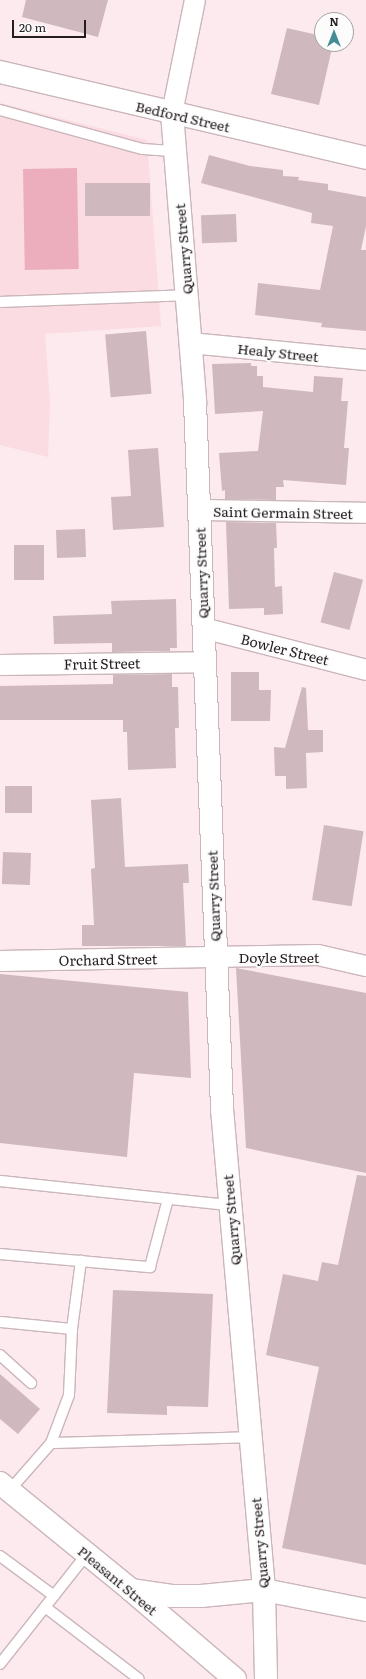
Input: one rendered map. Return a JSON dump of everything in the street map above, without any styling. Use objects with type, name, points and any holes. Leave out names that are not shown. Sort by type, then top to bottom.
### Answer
[{"type":"main road","name":"Bedford Street","points":[[0,72],[366,158]]},
{"type":"main road","name":"Quarry Street","points":[[172,113],[195,402],[222,1109],[264,1590],[266,1679]]},
{"type":"main road","name":"Pleasant Street","points":[[5,1487],[131,1590],[234,1679]]},
{"type":"main road","points":[[131,1590],[172,1596],[200,1596],[264,1590],[366,1610]]},
{"type":"street","points":[[172,113],[195,0]]},
{"type":"street","name":"Healy Street","points":[[190,343],[366,360]]},
{"type":"street","name":"Saint Germain Street","points":[[199,510],[366,513]]},
{"type":"street","name":"Bowler Street","points":[[203,628],[366,670]]},
{"type":"street","name":"Fruit Street","points":[[0,665],[204,662]]},
{"type":"street","name":"Doyle Street","points":[[216,957],[318,955],[366,966]]},
{"type":"street","name":"Orchard Street","points":[[0,962],[216,957]]},
{"type":"lane","points":[[0,110],[143,149],[175,151]]},
{"type":"lane","points":[[0,302],[187,295]]},
{"type":"lane","points":[[0,1181],[230,1205]]},
{"type":"lane","points":[[0,1254],[150,1268],[168,1199]]},
{"type":"lane","points":[[5,1487],[51,1443],[69,1395],[72,1329],[81,1261]]},
{"type":"lane","points":[[0,1322],[72,1329]]},
{"type":"lane","points":[[0,1355],[31,1383]]},
{"type":"lane","points":[[51,1443],[250,1437]]},
{"type":"lane","points":[[0,1664],[86,1554]]},
{"type":"lane","points":[[0,1556],[54,1596]]},
{"type":"lane","points":[[45,1607],[139,1679]]},
{"type":"shaded area","points":[[0,103],[147,140],[161,326],[45,334],[50,402],[48,457],[0,445]]},
{"type":"shaded area","points":[[77,168],[79,269],[25,270],[23,169]]},
{"type":"building","points":[[26,0],[108,0],[98,37],[22,17]]},
{"type":"building","points":[[287,28],[314,34],[314,52],[331,52],[319,105],[271,94]]},
{"type":"building","points":[[209,155],[250,166],[283,170],[283,176],[299,177],[298,180],[328,184],[328,190],[366,197],[366,226],[361,250],[366,250],[366,331],[321,327],[322,323],[255,315],[258,283],[320,290],[333,226],[311,223],[312,213],[201,183]]},
{"type":"building","points":[[85,183],[150,183],[150,216],[85,216]]},
{"type":"building","points":[[236,214],[237,242],[202,243],[201,215]]},
{"type":"building","points":[[146,331],[151,394],[111,397],[105,335]]},
{"type":"building","points":[[251,363],[251,366],[257,366],[257,376],[263,376],[263,387],[313,392],[314,376],[343,378],[341,401],[348,401],[344,448],[349,448],[346,485],[283,480],[284,487],[276,487],[276,500],[225,499],[225,490],[222,491],[219,453],[258,451],[263,411],[215,414],[212,364]]},
{"type":"building","points":[[158,448],[164,527],[113,530],[111,497],[131,496],[128,450]]},
{"type":"building","points":[[226,522],[276,523],[277,548],[274,548],[275,587],[282,586],[283,614],[264,615],[264,608],[229,609]]},
{"type":"building","points":[[85,529],[86,557],[57,558],[56,530]]},
{"type":"building","points":[[14,545],[44,545],[44,580],[14,580]]},
{"type":"building","points":[[334,572],[363,580],[350,630],[321,622]]},
{"type":"building","points":[[176,599],[177,648],[170,648],[170,651],[112,652],[112,643],[54,644],[53,616],[112,614],[111,601]]},
{"type":"building","points":[[231,672],[259,672],[259,690],[271,690],[270,721],[231,721]]},
{"type":"building","points":[[172,674],[172,687],[178,687],[179,728],[175,728],[176,768],[128,770],[127,732],[123,732],[123,720],[0,720],[0,686],[113,684],[113,675]]},
{"type":"building","points":[[302,687],[306,688],[308,730],[323,730],[323,752],[306,753],[307,788],[286,789],[286,776],[275,776],[274,747],[285,748]]},
{"type":"building","points":[[5,786],[32,786],[32,813],[5,813]]},
{"type":"building","points":[[121,798],[125,867],[188,864],[189,883],[183,883],[186,946],[82,946],[82,925],[94,925],[91,869],[95,868],[91,800]]},
{"type":"building","points":[[324,825],[364,831],[352,906],[312,900]]},
{"type":"building","points":[[3,852],[31,853],[30,885],[2,884]]},
{"type":"building","points":[[236,968],[366,993],[366,1173],[246,1148]]},
{"type":"building","points":[[0,974],[188,992],[191,1078],[134,1073],[127,1157],[0,1143]]},
{"type":"building","points":[[357,1175],[366,1176],[366,1565],[282,1548],[319,1367],[266,1355],[283,1274],[318,1281],[322,1262],[338,1265]]},
{"type":"building","points":[[113,1290],[213,1294],[208,1407],[167,1406],[167,1415],[107,1413]]},
{"type":"building","points":[[0,1374],[40,1409],[18,1434],[0,1419]]}]
